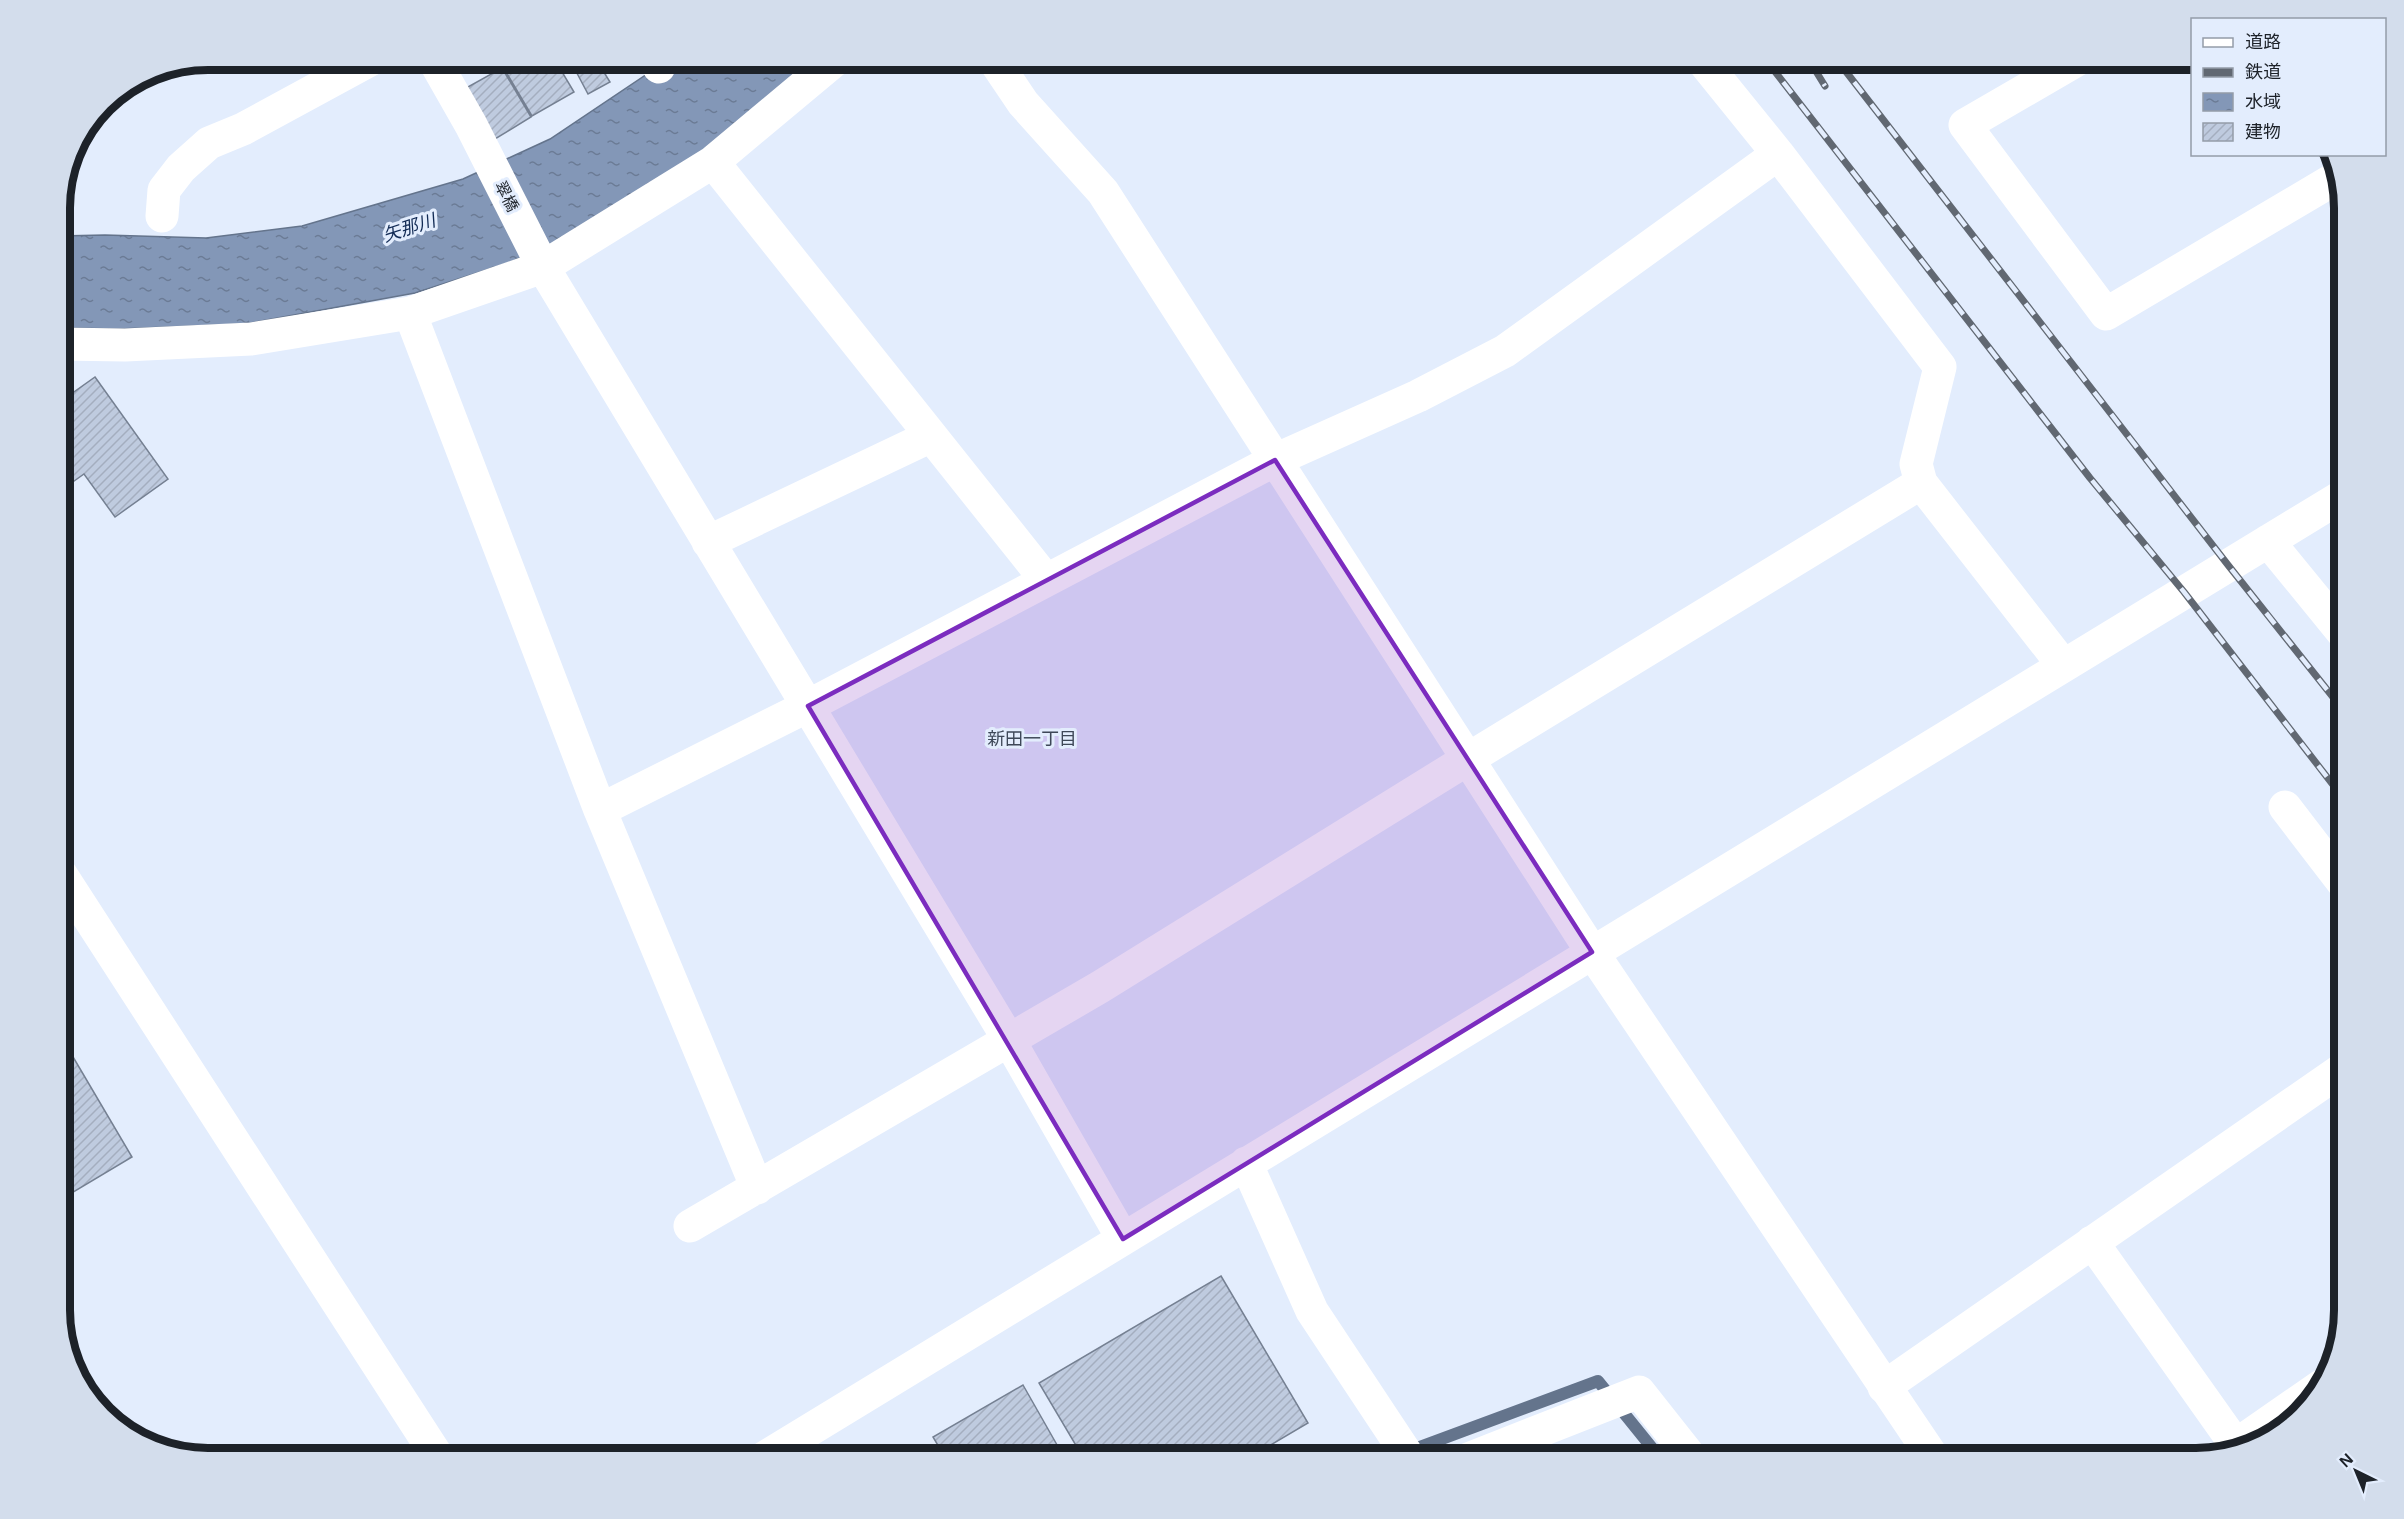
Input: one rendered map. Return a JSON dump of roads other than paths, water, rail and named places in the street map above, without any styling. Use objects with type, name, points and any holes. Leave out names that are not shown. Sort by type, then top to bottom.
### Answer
[{"type":"street","points":[[1710,70],[1778,153],[1940,367],[1916,464],[1921,483],[2063,665]]},
{"type":"street","points":[[2060,70],[1965,125],[2106,314],[2330,181]]},
{"type":"street","points":[[162,216],[164,190],[181,168],[209,143],[243,129],[350,71]]},
{"type":"street","name":"翠橋","points":[[440,71],[471,125],[543,267],[1009,1040],[1123,1239]]},
{"type":"street","points":[[71,344],[125,345],[251,339],[410,313],[543,267],[713,162],[822,71]]},
{"type":"street","points":[[1001,71],[1023,103],[1103,192],[1592,952],[1926,1448]]},
{"type":"street","points":[[600,810],[807,706],[1275,460],[1418,396],[1505,351],[1778,153]]},
{"type":"street","points":[[713,162],[1046,580]]},
{"type":"street","points":[[410,313],[600,810],[757,1188]]},
{"type":"street","points":[[708,542],[931,436]]},
{"type":"street","points":[[690,1226],[1100,987],[1921,483]]},
{"type":"street","points":[[780,1448],[2334,501]]},
{"type":"street","points":[[2268,541],[2334,622]]},
{"type":"street","points":[[2285,807],[2334,871]]},
{"type":"street","points":[[71,890],[432,1448]]},
{"type":"street","points":[[1884,1387],[2334,1075]]},
{"type":"street","points":[[1246,1163],[1312,1311],[1402,1448]]},
{"type":"street","points":[[2092,1242],[2235,1443]]},
{"type":"street","points":[[1496,1448],[1639,1392],[1683,1448]]},
{"type":"street","points":[[2249,1438],[2299,1401]]},
{"type":"water","name":"矢那川","points":[[652,71],[800,71],[706,151],[556,242],[511,262],[415,293],[245,324],[119,329],[71,328],[71,236],[206,238],[302,226],[463,179],[550,139]]},
{"type":"waterway","points":[[1418,1448],[1598,1381],[1652,1448]]},
{"type":"railway","points":[[1774,70],[2090,478],[2184,592],[2334,786]]},
{"type":"railway","points":[[1815,70],[1825,86]]},
{"type":"railway","points":[[1845,70],[2334,698]]},
{"type":"district","name":"新田一丁目","points":[[1032,739]]}]
